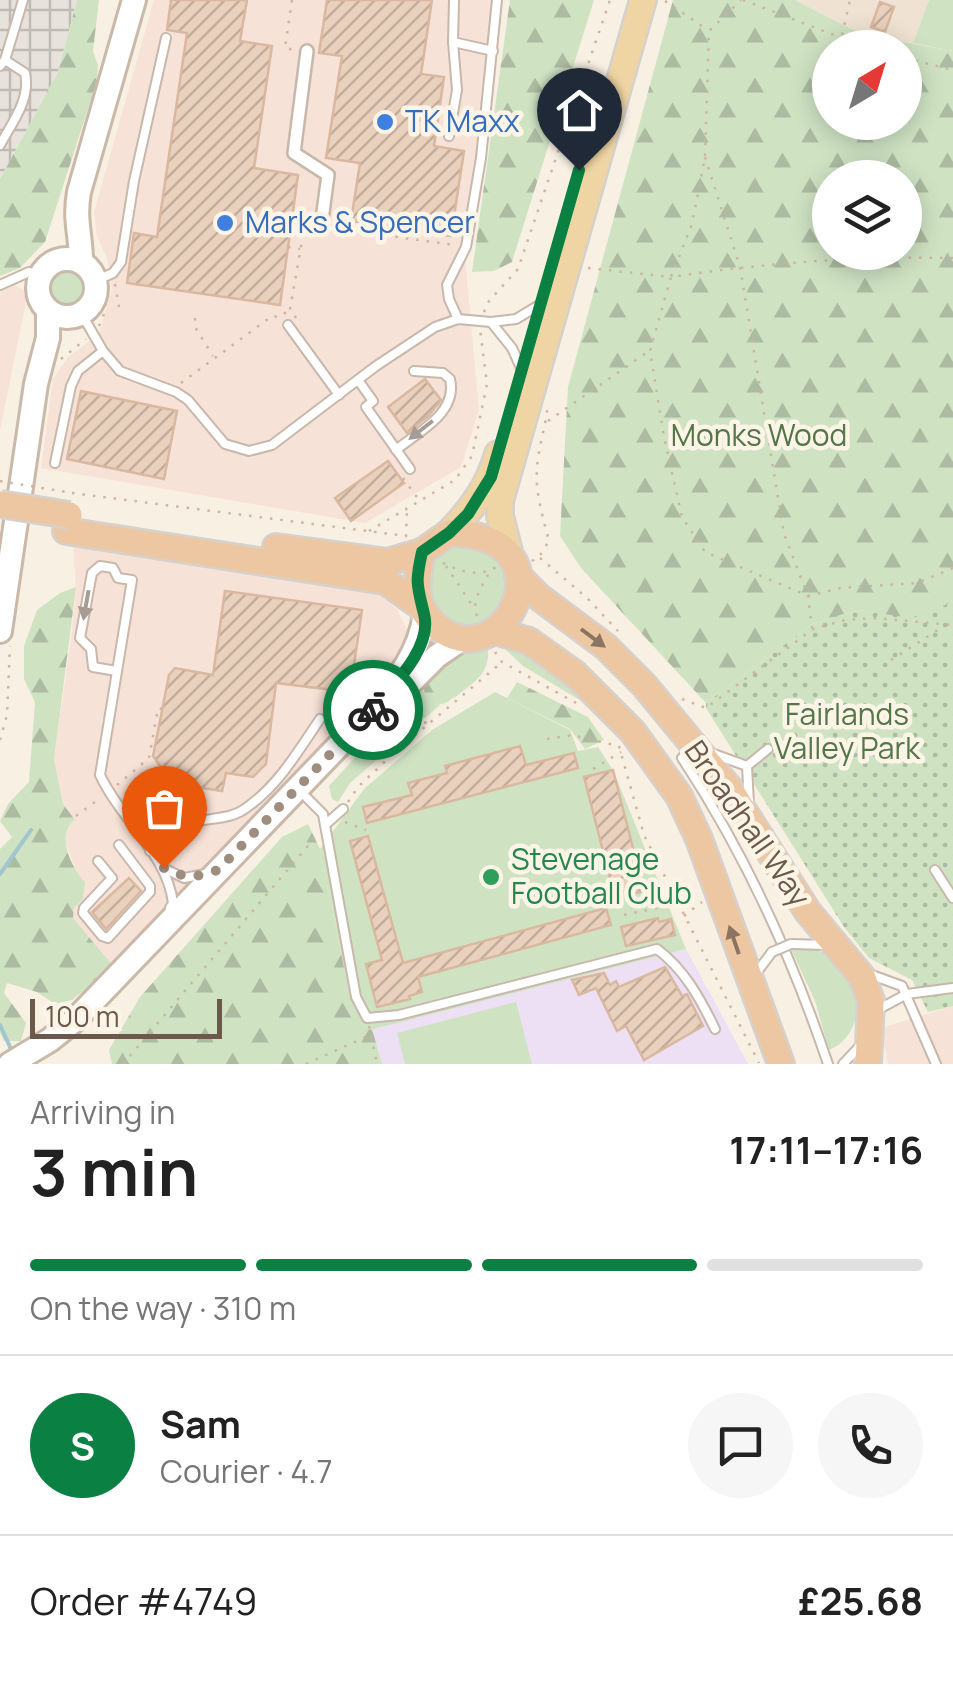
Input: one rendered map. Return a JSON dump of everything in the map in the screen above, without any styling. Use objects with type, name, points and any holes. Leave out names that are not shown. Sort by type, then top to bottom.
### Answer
[{"type":"highway","points":[[0,504],[388,562],[435,559]]},
{"type":"highway","points":[[0,520],[69,512],[386,582],[422,610]]},
{"type":"highway","points":[[422,610],[416,588],[449,533],[478,535],[520,563],[519,596],[514,610],[483,636]]},
{"type":"highway","name":"Broadhall Way","points":[[520,563],[539,597],[606,647],[695,746],[749,818],[808,912],[857,969],[867,986],[868,1064]]},
{"type":"highway","name":"Broadhall Way","points":[[422,610],[442,631],[529,641],[548,652],[612,708],[633,732],[679,796],[699,839],[781,1064]]},
{"type":"main road","points":[[48,338],[94,298],[78,270],[79,230],[75,222],[79,192],[134,0]]},
{"type":"main road","points":[[449,533],[468,514],[491,477],[628,0]]},
{"type":"main road","points":[[520,563],[500,516],[500,501],[652,6]]},
{"type":"main road","points":[[0,631],[36,384],[48,338],[48,311],[38,292],[78,270]]},
{"type":"main road","points":[[48,311],[64,317],[77,315]]},
{"type":"main road","points":[[10,1064],[74,1020],[370,713],[412,660],[421,640],[422,610]]},
{"type":"main road","points":[[38,1064],[93,1021],[388,712],[419,671],[483,636]]},
{"type":"street","points":[[307,51],[294,153],[328,175],[321,227]]},
{"type":"lane","points":[[0,146],[21,105],[27,82],[26,72],[2,63],[23,0]]},
{"type":"lane","points":[[449,136],[457,90],[454,0]]},
{"type":"lane","points":[[458,319],[447,285],[466,247],[497,5]]},
{"type":"lane","points":[[0,285],[28,272],[78,270],[121,262],[134,181],[166,38]]},
{"type":"lane","points":[[453,42],[493,51]]},
{"type":"lane","points":[[77,315],[120,371],[176,392],[188,400],[224,444],[249,451],[272,446],[434,327],[458,319],[516,319],[541,304]]},
{"type":"lane","points":[[486,322],[512,348],[522,370]]},
{"type":"lane","points":[[288,325],[339,395]]},
{"type":"lane","points":[[55,463],[71,386],[78,371],[102,351]]},
{"type":"lane","points":[[396,450],[445,411],[450,397],[450,379],[443,372],[414,371]]},
{"type":"lane","points":[[358,380],[373,401],[366,407],[410,469]]},
{"type":"lane","points":[[117,671],[93,667],[91,649],[80,638],[92,572],[100,566],[113,568],[118,578],[132,580],[100,775],[164,868],[174,903],[138,952]]},
{"type":"lane","points":[[150,851],[180,827],[192,822],[211,822],[245,810],[284,770],[320,719]]},
{"type":"lane","points":[[748,766],[695,746],[682,758],[736,847],[796,975],[828,1064]]},
{"type":"lane","points":[[748,766],[768,749]]},
{"type":"lane","points":[[748,766],[749,818]]},
{"type":"lane","points":[[307,798],[323,814],[356,997],[367,1018],[399,1016],[657,949],[671,959],[698,994],[715,1029]]},
{"type":"lane","points":[[325,826],[343,808]]},
{"type":"lane","points":[[98,860],[112,878],[83,913],[108,938],[150,892],[119,845]]},
{"type":"lane","points":[[164,868],[184,878],[198,878],[218,870]]},
{"type":"lane","points":[[935,870],[953,898]]},
{"type":"lane","points":[[750,984],[772,952],[791,944],[837,946]]},
{"type":"lane","points":[[857,969],[902,986],[936,1064]]},
{"type":"lane","points":[[843,1064],[870,1023],[906,994],[953,988]]},
{"type":"path","points":[[292,0],[285,48],[307,51]]},
{"type":"path","points":[[369,531],[456,480],[472,456],[487,384],[480,341],[488,301],[518,269],[610,0]]},
{"type":"path","points":[[825,30],[742,0],[710,31],[705,158],[692,224],[671,277],[650,350],[682,518],[705,552],[808,596],[840,588],[917,583],[953,568]]},
{"type":"path","points":[[843,30],[850,0]]},
{"type":"path","points":[[652,6],[666,1],[710,31]]},
{"type":"path","points":[[922,62],[953,70]]},
{"type":"path","points":[[705,158],[740,267],[784,534],[808,596],[812,629]]},
{"type":"path","points":[[176,392],[178,385],[272,316],[279,317],[290,309],[305,224],[466,247]]},
{"type":"path","points":[[288,248],[300,249]]},
{"type":"path","points":[[585,268],[671,277],[740,267],[903,257],[953,258]]},
{"type":"path","points":[[78,270],[120,307]]},
{"type":"path","points":[[194,318],[195,327],[214,359]]},
{"type":"path","points":[[547,422],[650,350]]},
{"type":"path","points":[[520,563],[539,557],[549,541],[537,491],[537,466],[548,404]]},
{"type":"path","points":[[0,482],[69,512],[406,536],[407,509]]},
{"type":"path","points":[[539,557],[627,641]]},
{"type":"path","points":[[435,559],[471,573],[490,572],[474,608]]},
{"type":"path","points":[[435,559],[474,608],[483,636],[502,662],[587,710]]},
{"type":"path","points":[[682,699],[706,708],[812,629],[846,620],[876,618],[953,625]]},
{"type":"path","points":[[891,660],[945,625]]},
{"type":"path","points":[[343,808],[358,786],[502,662]]},
{"type":"path","points":[[0,740],[7,715],[7,676]]},
{"type":"path","points":[[76,816],[149,758],[158,708],[162,709]]},
{"type":"path","points":[[388,712],[431,724]]},
{"type":"path","points":[[546,740],[572,735],[618,746]]},
{"type":"path","points":[[615,735],[644,835],[760,1064]]},
{"type":"path","points":[[592,769],[620,752]]},
{"type":"path","points":[[334,817],[366,830]]},
{"type":"path","points":[[123,1064],[325,826]]},
{"type":"path","points":[[683,917],[705,900]]},
{"type":"path","points":[[624,915],[676,904]]},
{"type":"path","points":[[367,1018],[377,1064]]},
{"type":"path","points":[[306,1064],[370,1034]]},
{"type":"shaded area","points":[[0,0],[77,0],[58,72],[0,179]]},
{"type":"shaded area","points":[[154,0],[498,0],[465,258],[479,410],[461,467],[365,523],[41,468],[53,379],[68,357],[99,334],[112,290],[94,212]]},
{"type":"shaded area","points":[[795,0],[929,0],[918,30],[853,30]]},
{"type":"shaded area","points":[[14,285],[28,292],[0,430],[0,292]]},
{"type":"shaded area","points":[[73,542],[375,592],[397,609],[407,630],[399,657],[317,754],[114,967],[72,918],[78,875],[63,836],[66,826],[74,820],[63,804],[54,759],[76,587]]},
{"type":"shaded area","points":[[686,949],[748,1064],[382,1064],[372,1029]]},
{"type":"shaded area","points":[[953,1006],[953,1064],[888,1064],[881,1028]]},
{"type":"green space","points":[[77,0],[99,0],[93,51],[98,65],[97,81],[45,242],[20,268],[0,276],[0,179],[58,72]]},
{"type":"green space","points":[[510,0],[594,0],[512,262],[494,271],[472,272]]},
{"type":"green space","name":"Monks Wood","points":[[673,0],[795,0],[853,30],[812,30],[812,140],[922,140],[922,45],[953,51],[953,602],[911,619],[857,610],[814,623],[706,703],[581,568],[560,536],[568,387]]},
{"type":"green space","points":[[929,0],[953,0],[953,51],[922,45],[922,30],[918,30]]},
{"type":"green space","points":[[69,268],[82,274],[88,287],[82,300],[69,306],[56,300],[50,287],[56,274]]},
{"type":"green space","points":[[456,544],[497,554],[511,586],[489,623],[463,629],[431,610],[428,571],[437,558]]},
{"type":"green space","points":[[76,587],[54,759],[63,804],[75,820],[66,833],[67,851],[85,882],[83,899],[74,908],[73,918],[114,967],[72,1000],[55,1004],[37,992],[7,983],[4,993],[26,1023],[21,1041],[4,1041],[0,1033],[0,849],[12,837],[0,821],[8,804],[29,782],[35,702],[24,679],[24,646],[37,610]]},
{"type":"green space","name":"Fairlands Valley Park","points":[[953,602],[953,1006],[928,1012],[912,980],[869,958],[844,927],[706,703],[814,623],[857,610],[911,618]]},
{"type":"green space","points":[[515,644],[583,691],[578,699],[523,666],[505,649]]},
{"type":"green space","points":[[471,650],[488,650],[486,666],[453,699],[455,690],[427,697],[440,705],[425,718],[394,710],[427,673]]},
{"type":"green space","points":[[440,672],[451,677],[456,688],[451,699],[440,704],[429,699],[424,688],[429,677]]},
{"type":"green space","points":[[517,682],[588,717],[604,740],[585,749],[570,729],[507,698]]},
{"type":"green space","name":"Stevenage Football Club","points":[[495,692],[570,730],[578,751],[598,747],[613,770],[686,949],[366,1031],[349,992],[320,849],[364,789],[432,730]]},
{"type":"green space","points":[[394,715],[419,723],[350,783],[338,802],[332,799],[329,786]]},
{"type":"green space","points":[[308,824],[320,849],[349,992],[366,1030],[372,1029],[382,1064],[112,1064],[109,1050],[140,997],[282,837]]},
{"type":"green space","points":[[807,947],[840,963],[857,993],[853,1027],[847,1037],[829,1050],[815,1001],[791,949]]},
{"type":"green space","points":[[516,1002],[532,1064],[405,1064],[397,1033]]},
{"type":"building","points":[[171,0],[247,0],[240,41],[272,46],[254,168],[298,175],[280,305],[127,283],[134,233],[157,237],[187,33],[167,30]]},
{"type":"building","points":[[327,0],[432,0],[421,74],[444,77],[434,146],[464,151],[451,236],[351,221],[360,163],[326,158],[342,56],[319,53]]},
{"type":"building","points":[[880,2],[894,7],[886,30],[871,27]]},
{"type":"building","points":[[425,379],[441,400],[407,433],[388,407]]},
{"type":"building","points":[[81,391],[177,411],[164,479],[67,459]]},
{"type":"building","points":[[388,461],[404,483],[351,521],[335,498]]},
{"type":"building","points":[[225,591],[362,610],[350,692],[276,683],[266,764],[253,777],[226,773],[222,791],[157,781],[160,766],[153,756],[169,675],[175,668],[213,675]]},
{"type":"building","points":[[520,746],[526,765],[574,753],[578,768],[367,823],[363,807],[412,795],[408,783],[447,773],[445,766]]},
{"type":"building","points":[[613,770],[644,891],[615,898],[584,777]]},
{"type":"building","points":[[368,836],[403,963],[606,908],[611,925],[418,977],[422,992],[377,1007],[366,964],[382,960],[350,841]]},
{"type":"building","points":[[129,878],[141,891],[106,929],[92,912]]},
{"type":"building","points":[[658,918],[659,922],[671,919],[675,935],[626,946],[621,927]]},
{"type":"building","points":[[665,967],[682,996],[687,994],[703,1026],[644,1060],[626,1026],[617,1031],[596,988],[579,995],[572,980],[604,973],[610,985],[616,981],[619,987]]},
{"type":"waterway","points":[[0,874],[31,830]]},
{"type":"waterway","points":[[0,1025],[11,1049]]},
{"type":"way so far","points":[[164,868],[184,878],[198,878],[218,870],[373,710]]},
{"type":"place","name":"TK Maxx","points":[[385,122]]},
{"type":"place","name":"Marks & Spencer","points":[[225,223]]},
{"type":"place","name":"Stevenage Football Club","points":[[491,877]]},
{"type":"route","points":[[373,710],[412,660],[421,640],[425,616],[416,588],[422,552],[468,514],[491,477],[579,170]]}]
